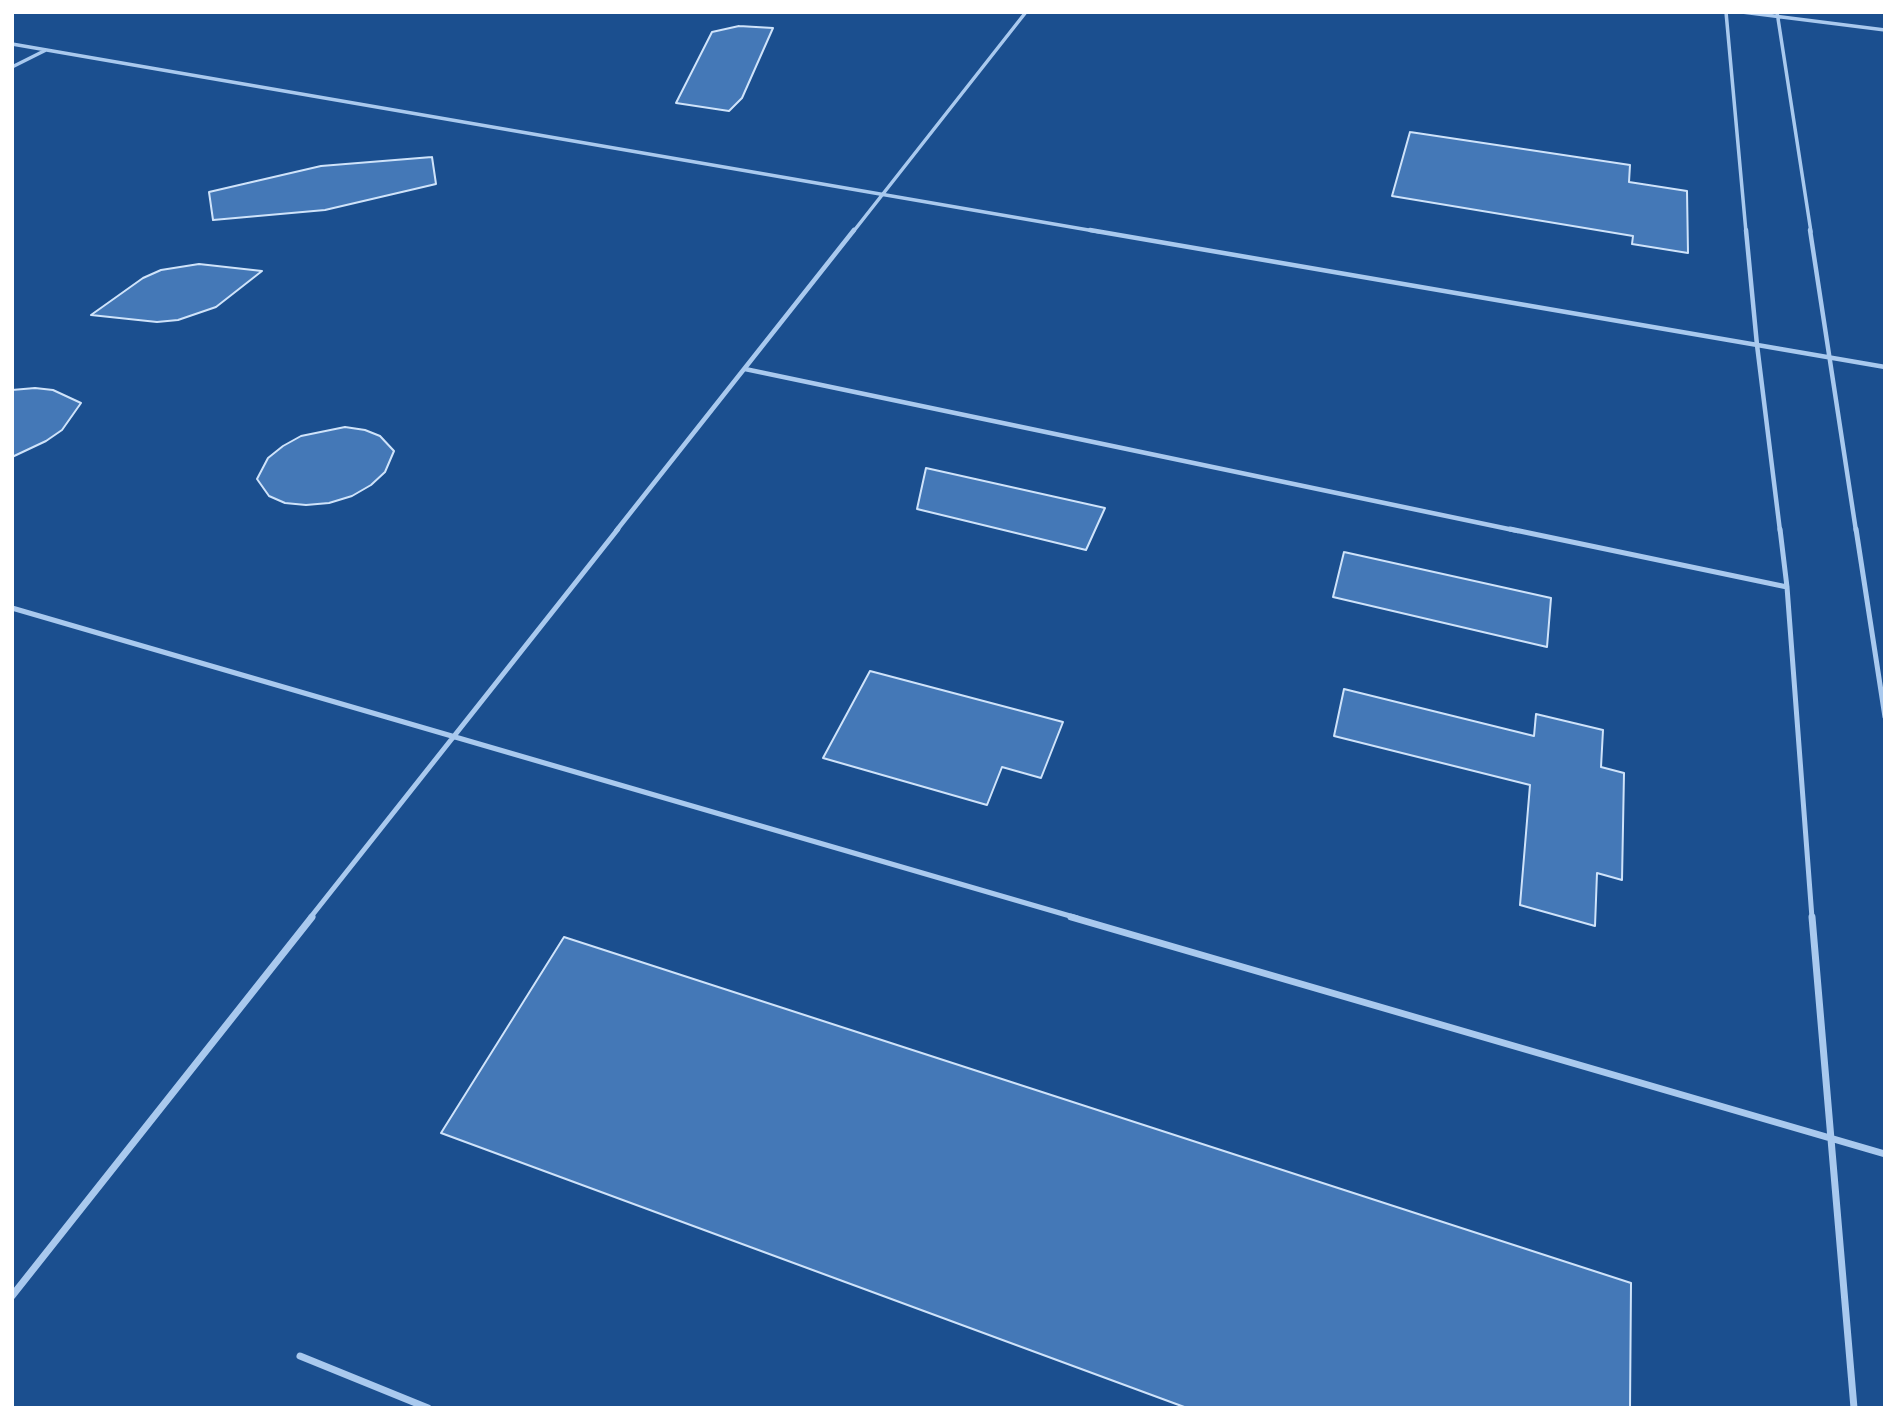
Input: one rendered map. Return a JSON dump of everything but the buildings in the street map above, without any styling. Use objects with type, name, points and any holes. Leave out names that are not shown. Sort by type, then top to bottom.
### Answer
[{"type":"lane","points":[[12,1296],[1026,12]]},
{"type":"lane","points":[[1726,12],[1756,345],[1787,587],[1829,1137],[1854,1408]]},
{"type":"lane","points":[[1742,12],[1777,14],[1885,30]]},
{"type":"lane","points":[[1777,14],[1885,717]]},
{"type":"lane","points":[[12,44],[1885,367]]},
{"type":"lane","points":[[12,67],[46,50]]},
{"type":"lane","points":[[745,369],[1787,587]]},
{"type":"lane","points":[[12,608],[1885,1154]]},
{"type":"lane","points":[[300,1356],[428,1408]]}]
